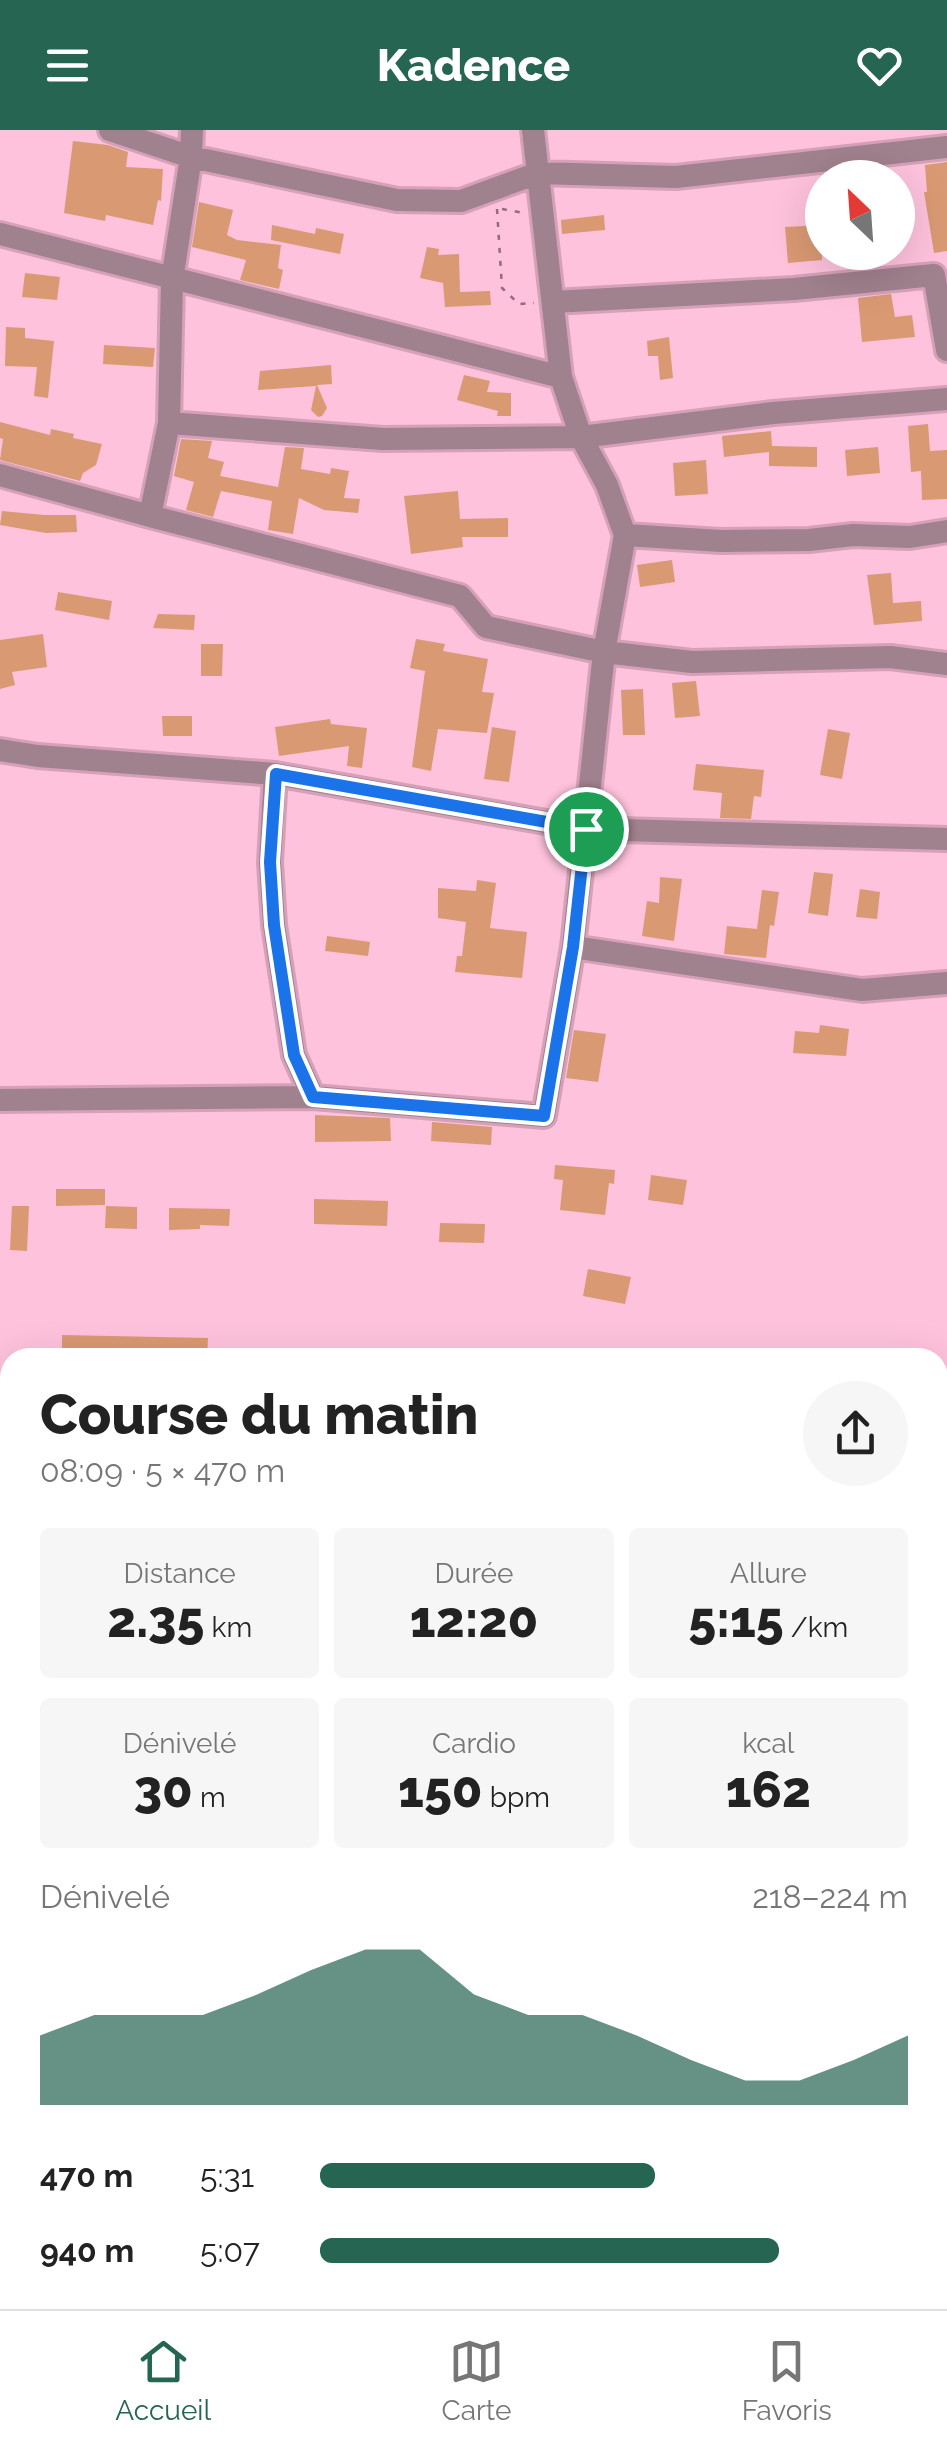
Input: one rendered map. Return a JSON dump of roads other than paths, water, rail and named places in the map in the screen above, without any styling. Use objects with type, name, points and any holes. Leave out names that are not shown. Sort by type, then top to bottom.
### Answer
[{"type":"street","points":[[110,130],[191,157],[397,200],[462,200],[538,173],[676,177],[947,147]]},
{"type":"street","points":[[150,516],[169,424],[172,280],[192,130]]},
{"type":"street","points":[[0,1100],[313,1097],[544,1116],[573,947],[604,652],[625,535],[608,485],[581,438],[561,378],[533,130]]},
{"type":"street","points":[[0,234],[561,378]]},
{"type":"street","points":[[553,302],[794,289],[934,275],[947,350]]},
{"type":"street","points":[[169,424],[383,439],[581,438],[773,413],[947,399]]},
{"type":"street","points":[[0,475],[460,596],[486,628],[604,652],[692,662],[890,656],[947,664]]},
{"type":"street","points":[[625,535],[721,541],[809,540],[947,531]]},
{"type":"street","points":[[0,750],[276,774],[586,829],[947,838]]},
{"type":"street","points":[[276,774],[270,862],[274,925],[294,1055],[313,1097]]},
{"type":"street","points":[[573,947],[862,990],[947,983]]}]
